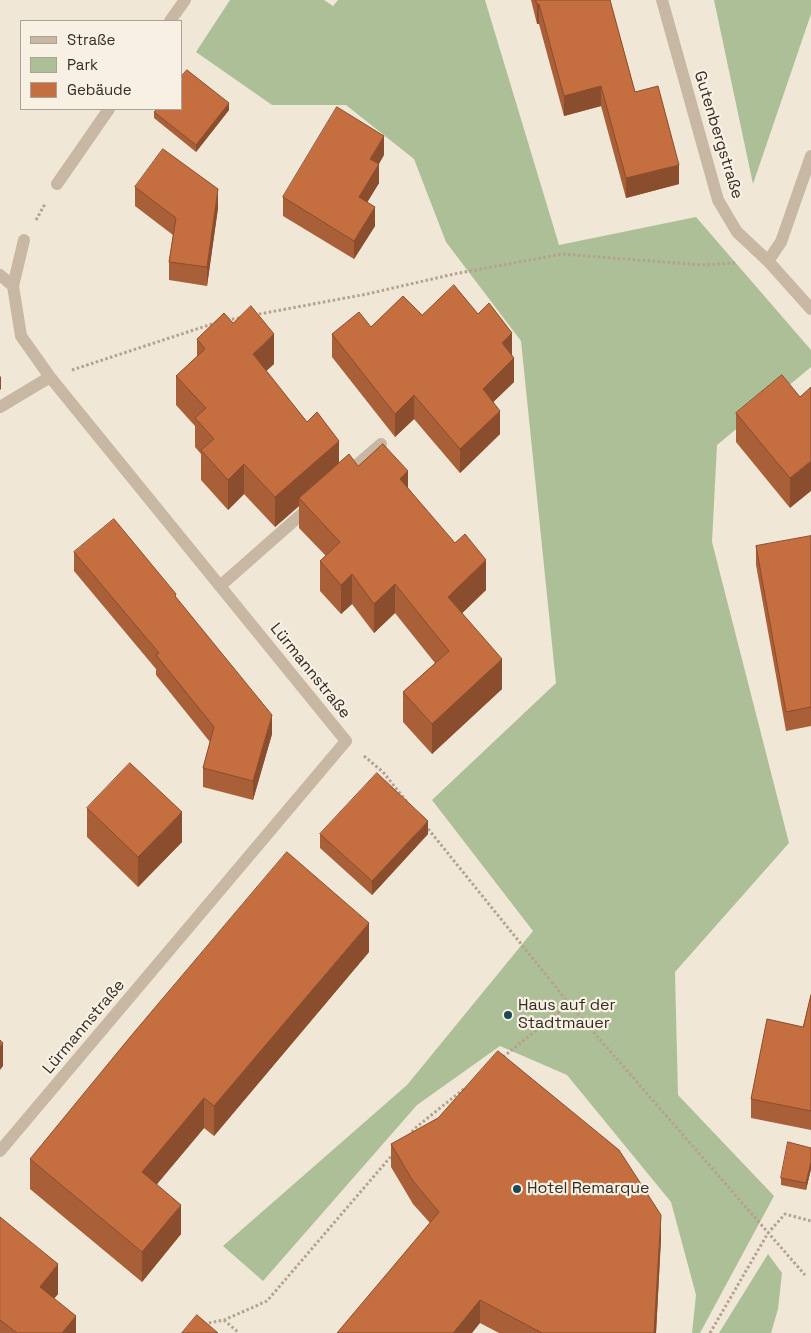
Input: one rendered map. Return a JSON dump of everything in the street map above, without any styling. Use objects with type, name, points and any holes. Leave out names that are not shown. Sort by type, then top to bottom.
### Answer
[{"type":"street","points":[[171,20],[185,0]]},
{"type":"street","name":"Gutenbergstraße","points":[[662,0],[718,200],[737,232],[768,261],[811,309]]},
{"type":"street","points":[[57,184],[109,110]]},
{"type":"street","points":[[768,261],[781,242],[811,156]]},
{"type":"street","name":"Lürmannstraße","points":[[0,1151],[346,741],[50,377],[21,336],[13,286],[24,240]]},
{"type":"street","points":[[0,275],[13,286]]},
{"type":"street","points":[[0,408],[50,377]]},
{"type":"street","points":[[337,483],[381,444]]},
{"type":"street","points":[[220,586],[322,496]]},
{"type":"path","points":[[24,240],[57,184]]},
{"type":"path","points":[[50,377],[210,323],[366,294],[454,274],[562,254],[702,264],[768,261]]},
{"type":"path","points":[[346,741],[383,772],[408,803]]},
{"type":"path","points":[[420,818],[569,1004],[805,1275]]},
{"type":"path","points":[[499,1061],[569,1004]]},
{"type":"path","points":[[408,1137],[414,1129],[468,1086]]},
{"type":"path","points":[[197,1325],[224,1320],[267,1301],[395,1152]]},
{"type":"path","points":[[710,1333],[768,1233],[785,1214],[811,1221]]},
{"type":"path","points":[[224,1320],[239,1333]]},
{"type":"green space","points":[[230,0],[324,0],[333,6],[338,0],[485,0],[559,245],[696,217],[811,350],[811,367],[717,445],[712,542],[789,843],[675,972],[678,1095],[774,1196],[700,1333],[692,1333],[696,1295],[671,1202],[567,1075],[500,1046],[417,1105],[263,1281],[223,1246],[407,1085],[533,931],[432,800],[556,683],[521,341],[446,242],[414,159],[346,105],[272,105],[196,52]]},
{"type":"green space","points":[[714,0],[811,0],[811,14],[753,184]]},
{"type":"green space","points":[[768,1254],[782,1273],[778,1309],[771,1333],[719,1333]]},
{"type":"building","points":[[536,0],[610,0],[635,92],[658,86],[679,165],[626,178],[601,86],[564,96],[539,4],[537,4]]},
{"type":"building","points":[[187,70],[229,103],[196,145],[154,112],[156,110],[182,110],[182,76]]},
{"type":"building","points":[[337,107],[384,136],[370,159],[379,164],[359,197],[375,207],[354,241],[283,197]]},
{"type":"building","points":[[163,149],[218,189],[207,267],[169,262],[176,218],[135,187]]},
{"type":"building","points":[[454,285],[478,314],[489,303],[512,333],[502,343],[514,358],[483,389],[500,411],[460,449],[414,395],[395,414],[332,334],[359,312],[371,327],[403,296],[422,315]]},
{"type":"building","points":[[251,306],[274,334],[253,354],[307,422],[317,412],[339,441],[275,497],[244,464],[228,480],[201,450],[214,439],[195,418],[206,408],[176,376],[205,349],[197,339],[224,313],[233,323]]},
{"type":"building","points":[[782,375],[800,397],[811,387],[811,461],[790,478],[736,413]]},
{"type":"building","points":[[383,444],[408,471],[400,479],[455,543],[465,534],[486,560],[448,597],[502,659],[432,724],[403,692],[449,651],[395,584],[374,604],[352,574],[341,585],[320,561],[340,542],[299,498],[349,454],[358,466]]},
{"type":"building","points":[[114,519],[272,715],[253,781],[203,768],[214,727],[156,655],[159,653],[74,552]]},
{"type":"building","points":[[811,536],[811,707],[786,712],[756,546]]},
{"type":"building","points":[[130,763],[182,812],[138,857],[87,808]]},
{"type":"building","points":[[377,773],[428,821],[372,881],[320,834]]},
{"type":"building","points":[[287,852],[369,923],[214,1106],[204,1098],[142,1172],[181,1205],[142,1252],[30,1159],[131,1036]]},
{"type":"building","points":[[811,995],[811,1111],[751,1099],[767,1019],[803,1027]]},
{"type":"building","name":"Hotel Remarque","points":[[498,1051],[619,1150],[661,1215],[654,1333],[542,1333],[480,1300],[453,1333],[337,1333],[439,1212],[413,1181],[391,1144],[438,1118]]},
{"type":"building","points":[[788,1142],[811,1148],[811,1162],[806,1183],[781,1178]]},
{"type":"building","points":[[0,1217],[58,1264],[40,1287],[76,1316],[62,1333],[17,1333],[0,1320]]},
{"type":"building","points":[[197,1315],[218,1333],[182,1333]]},
{"type":"place","name":"Haus auf der Stadtmauer","points":[[508,1015]]},
{"type":"place","name":"Hotel Remarque","points":[[517,1189]]}]
